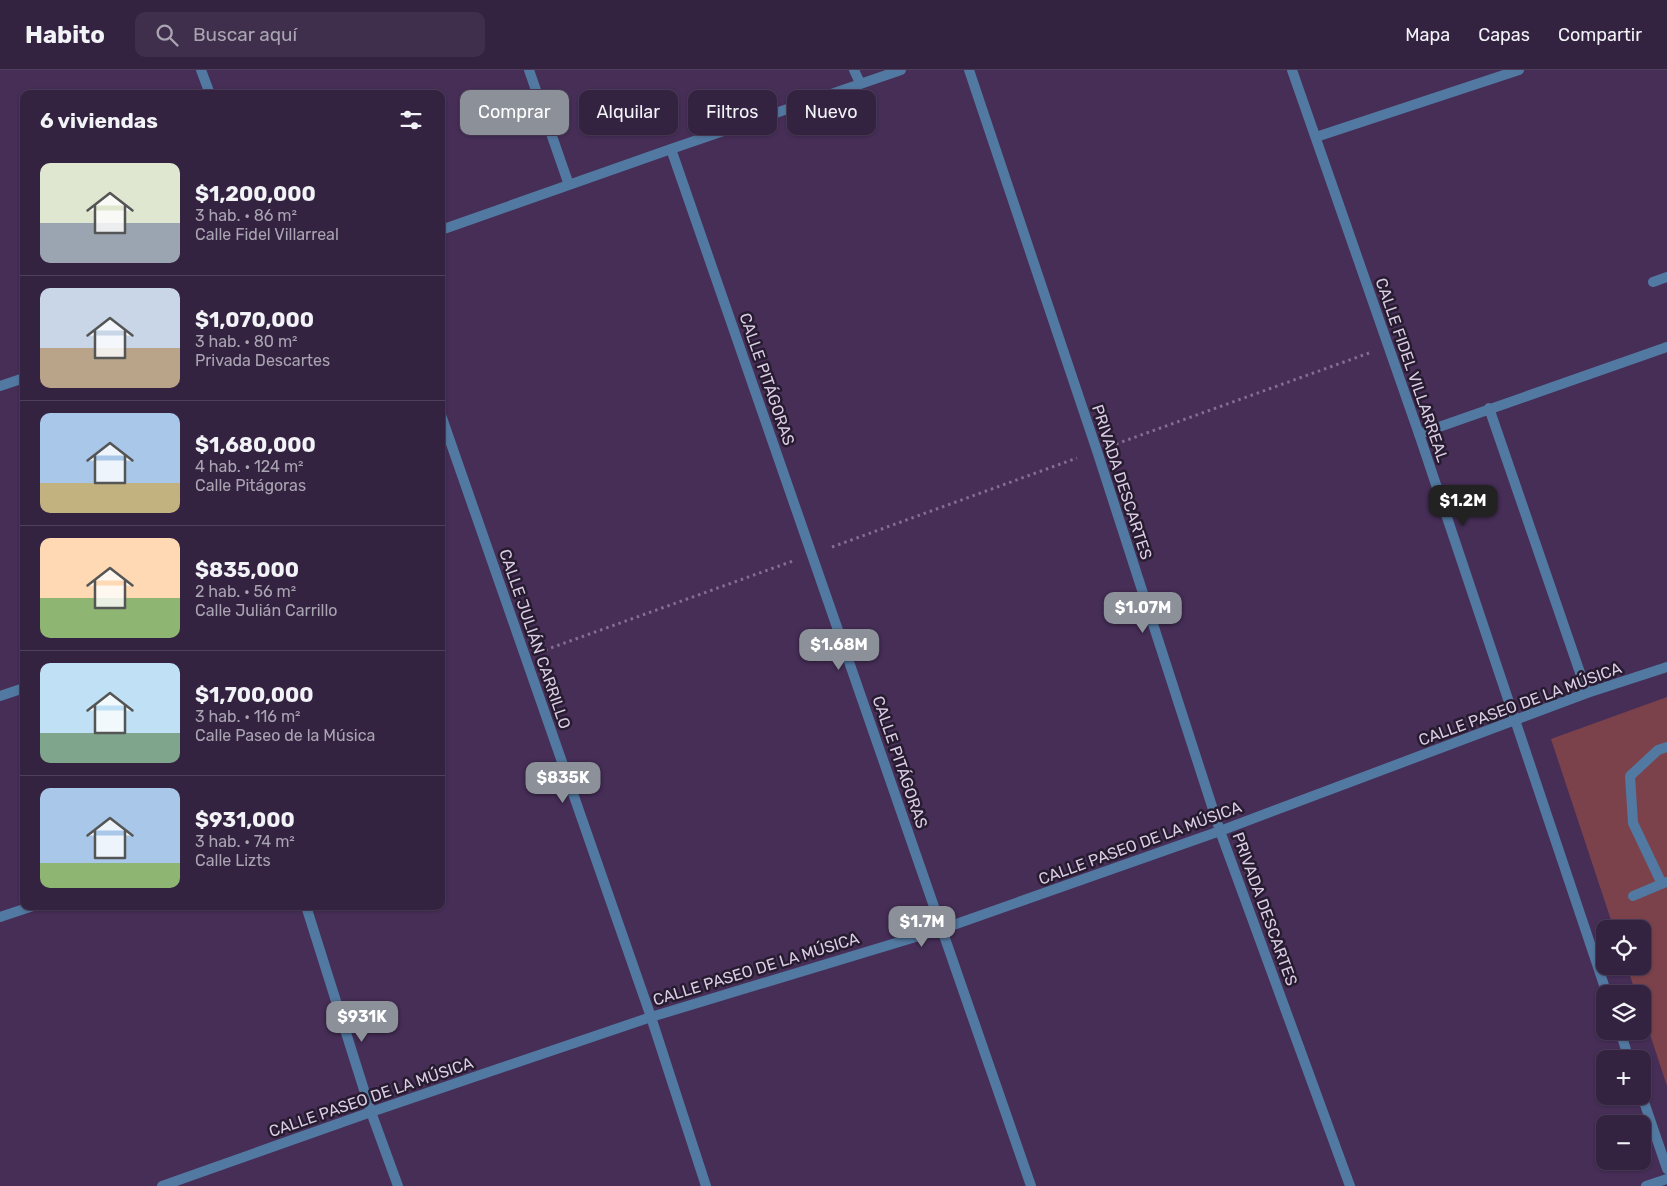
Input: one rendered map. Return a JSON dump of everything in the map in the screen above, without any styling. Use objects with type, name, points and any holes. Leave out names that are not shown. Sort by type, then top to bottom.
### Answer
[{"type":"street","points":[[202,70],[209,90]]},
{"type":"street","points":[[529,70],[569,185]]},
{"type":"street","points":[[854,70],[860,84]]},
{"type":"street","points":[[445,229],[671,148],[901,70]]},
{"type":"street","name":"PRIVADA DESCARTES","points":[[969,70],[1097,451],[1220,831],[1350,1186]]},
{"type":"street","name":"CALLE FIDEL VILLARREAL","points":[[1292,70],[1387,347],[1419,434],[1604,985]]},
{"type":"street","points":[[1316,137],[1518,70]]},
{"type":"street","name":"CALLE PITÁGORAS","points":[[671,148],[1032,1186]]},
{"type":"street","points":[[1653,282],[1667,277]]},
{"type":"street","points":[[1419,434],[1667,346]]},
{"type":"street","points":[[0,386],[20,379]]},
{"type":"street","points":[[1489,408],[1587,694]]},
{"type":"street","name":"CALLE JULIÁN CARRILLO","points":[[445,427],[651,1017],[706,1186]]},
{"type":"street","name":"CALLE PASEO DE LA MÚSICA","points":[[162,1186],[371,1112],[651,1017],[942,929],[1220,831],[1587,694],[1667,667]]},
{"type":"street","points":[[0,696],[20,689]]},
{"type":"street","points":[[1633,896],[1664,883],[1633,823],[1630,776],[1658,750],[1667,747]]},
{"type":"street","points":[[0,917],[21,910]]},
{"type":"street","points":[[307,910],[371,1112],[398,1186]]},
{"type":"street","points":[[1645,1105],[1667,1169]]},
{"type":"street","points":[[1646,1186],[1667,1179]]},
{"type":"path","points":[[525,657],[1387,347]]},
{"type":"shaded area","points":[[1667,697],[1667,1086],[1651,1037],[1651,985],[1633,985],[1630,975],[1651,975],[1651,920],[1611,920],[1551,739]]}]
